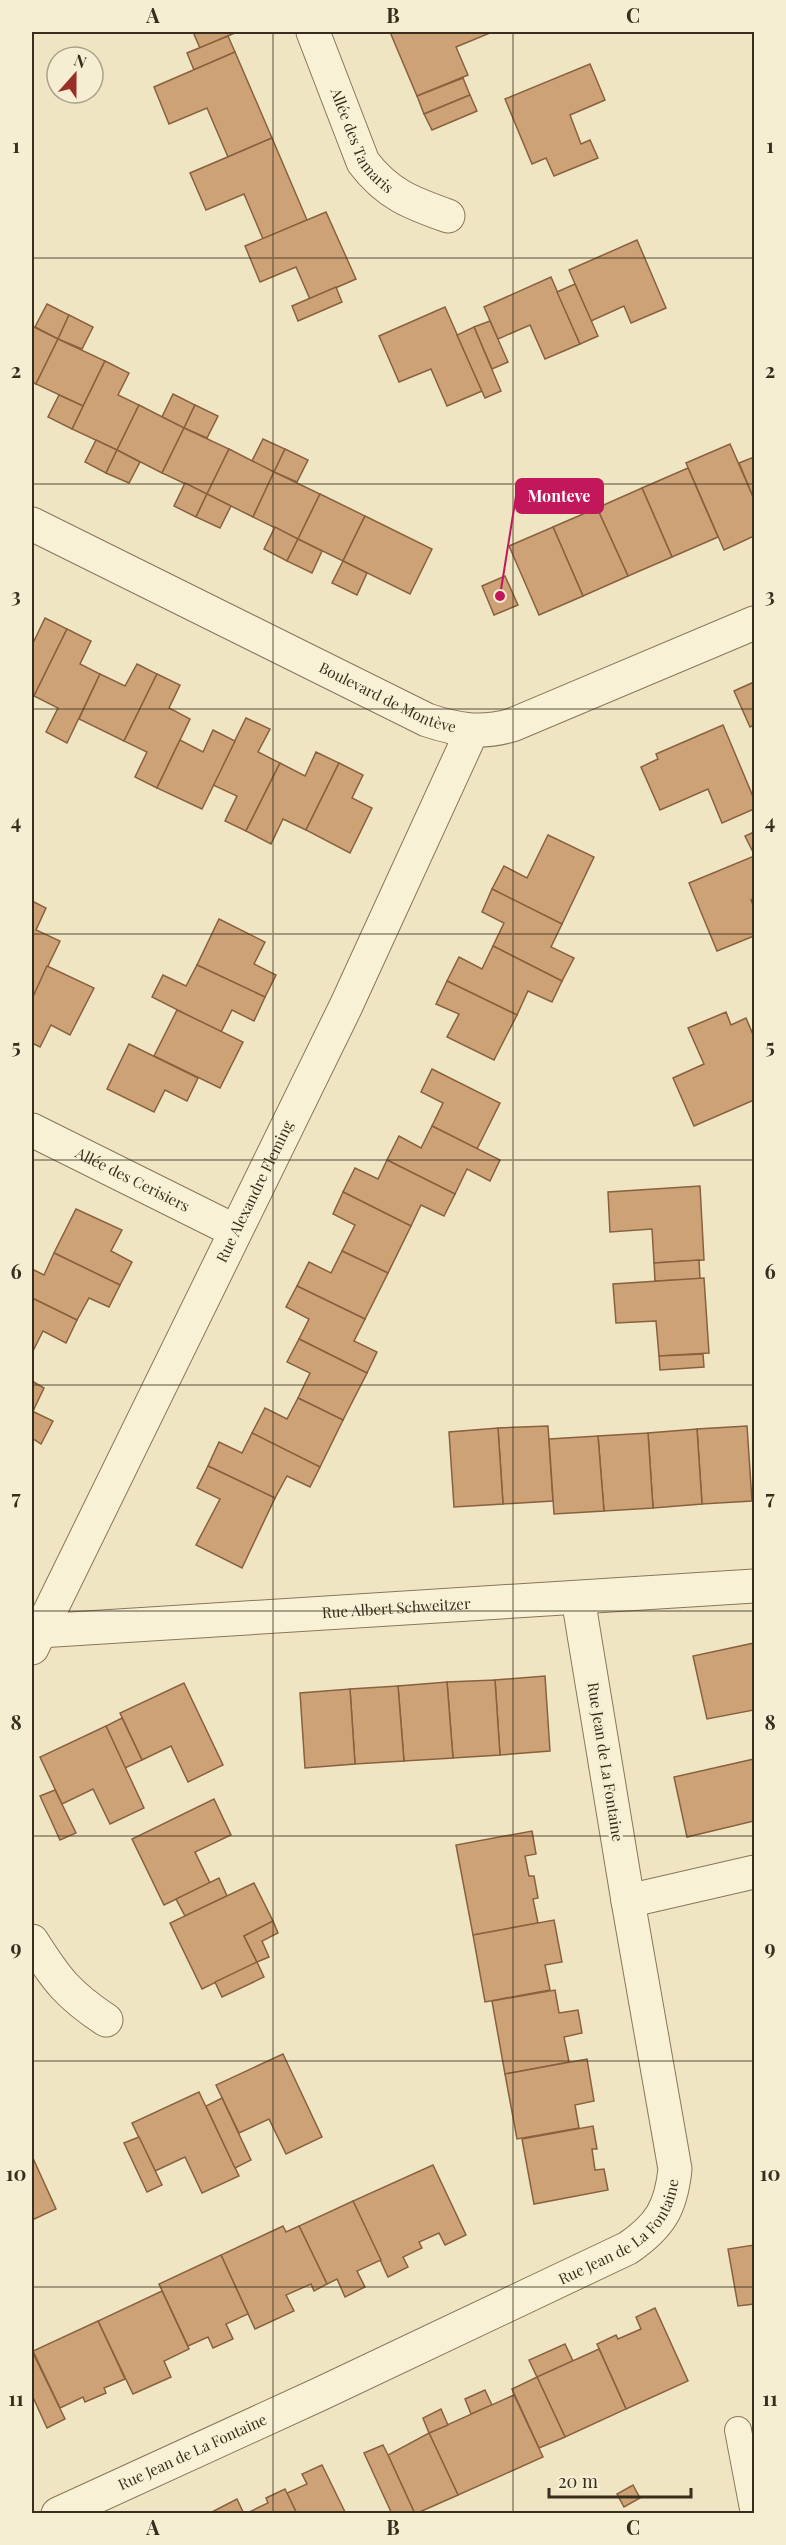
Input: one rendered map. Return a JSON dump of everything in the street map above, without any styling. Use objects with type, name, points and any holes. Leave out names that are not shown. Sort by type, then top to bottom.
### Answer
[{"type":"street","name":"Allée des Tamaris","points":[[313,32],[363,162],[376,179],[409,202],[448,216]]},
{"type":"street","name":"Boulevard de Montève","points":[[32,524],[427,720],[472,731],[492,730],[512,725],[754,623]]},
{"type":"street","name":"Rue Alexandre Fleming","points":[[35,1640],[346,1006],[472,731]]},
{"type":"street","name":"Allée des Cerisiers","points":[[32,1130],[235,1231]]},
{"type":"street","name":"Rue Albert Schweitzer","points":[[35,1640],[754,1586]]},
{"type":"street","name":"Rue Jean de La Fontaine","points":[[58,2514],[309,2399],[628,2248],[658,2223],[670,2198],[675,2169],[578,1598]]},
{"type":"street","points":[[628,1901],[754,1872]]},
{"type":"street","points":[[32,1941],[55,1978],[78,2002],[106,2020]]},
{"type":"lane","points":[[738,2430],[754,2514]]},
{"type":"building","points":[[193,32],[237,32],[200,48]]},
{"type":"building","points":[[390,32],[490,33],[456,47],[468,75],[417,96]]},
{"type":"building","points":[[228,36],[235,52],[194,70],[187,53]]},
{"type":"building","points":[[235,52],[272,138],[228,157],[207,108],[169,124],[154,87]]},
{"type":"building","points":[[590,64],[605,100],[570,115],[581,144],[590,140],[598,158],[554,176],[546,158],[532,164],[505,99]]},
{"type":"building","points":[[463,78],[470,95],[424,114],[417,96]]},
{"type":"building","points":[[470,95],[477,111],[432,130],[424,114]]},
{"type":"building","points":[[272,138],[307,220],[263,239],[244,194],[206,210],[190,173]]},
{"type":"building","points":[[326,212],[356,279],[310,299],[296,267],[260,282],[245,246]]},
{"type":"building","points":[[637,240],[666,308],[631,323],[624,306],[591,321],[569,270]]},
{"type":"building","points":[[551,277],[580,344],[545,359],[530,325],[498,339],[484,307]]},
{"type":"building","points":[[575,284],[598,336],[580,344],[557,292]]},
{"type":"building","points":[[336,287],[342,302],[298,321],[292,306]]},
{"type":"building","points":[[47,304],[69,315],[58,339],[35,327]]},
{"type":"building","points":[[445,307],[482,391],[447,406],[431,369],[399,382],[379,336]]},
{"type":"building","points":[[69,315],[93,327],[82,349],[58,339]]},
{"type":"building","points":[[490,321],[508,362],[492,369],[474,327]]},
{"type":"building","points":[[32,326],[58,339],[36,384],[32,381]]},
{"type":"building","points":[[474,327],[501,391],[485,398],[457,335]]},
{"type":"building","points":[[58,339],[105,361],[83,406],[36,384]]},
{"type":"building","points":[[105,361],[129,373],[118,395],[139,405],[117,450],[72,429]]},
{"type":"building","points":[[173,394],[195,405],[184,428],[162,417]]},
{"type":"building","points":[[59,395],[83,406],[72,429],[48,417]]},
{"type":"building","points":[[139,405],[184,428],[162,473],[117,450]]},
{"type":"building","points":[[195,405],[218,416],[207,438],[184,428]]},
{"type":"building","points":[[184,428],[229,449],[207,494],[162,473]]},
{"type":"building","points":[[263,439],[285,449],[274,472],[252,461]]},
{"type":"building","points":[[96,440],[117,450],[106,473],[85,462]]},
{"type":"building","points":[[730,444],[754,499],[754,536],[724,550],[686,463]]},
{"type":"building","points":[[229,449],[274,472],[253,517],[207,494]]},
{"type":"building","points":[[285,449],[308,460],[297,482],[274,472]]},
{"type":"building","points":[[117,450],[140,462],[129,483],[106,473]]},
{"type":"building","points":[[754,457],[754,499],[739,463]]},
{"type":"building","points":[[688,468],[718,537],[672,557],[642,488]]},
{"type":"building","points":[[274,472],[320,494],[298,539],[253,517]]},
{"type":"building","points":[[185,483],[207,494],[196,517],[174,506]]},
{"type":"building","points":[[642,488],[672,557],[628,576],[597,508]]},
{"type":"building","points":[[207,494],[231,506],[220,528],[196,517]]},
{"type":"building","points":[[320,494],[365,516],[343,561],[298,539]]},
{"type":"building","points":[[597,508],[628,576],[583,596],[553,527]]},
{"type":"building","points":[[365,516],[432,549],[410,594],[343,561]]},
{"type":"building","points":[[275,527],[298,539],[287,561],[264,549]]},
{"type":"building","points":[[553,527],[583,596],[539,615],[509,546]]},
{"type":"building","points":[[298,539],[322,551],[312,573],[287,561]]},
{"type":"building","points":[[343,561],[367,573],[357,595],[332,583]]},
{"type":"building","points":[[505,576],[518,605],[494,615],[482,586]]},
{"type":"building","points":[[45,618],[67,629],[34,696],[32,695],[32,640],[34,641]]},
{"type":"building","points":[[67,629],[91,641],[80,664],[100,674],[67,743],[46,732],[58,708],[34,696]]},
{"type":"building","points":[[137,664],[157,674],[124,741],[79,719],[100,674],[125,686]]},
{"type":"building","points":[[157,674],[180,685],[169,708],[190,719],[157,788],[135,777],[147,752],[124,741]]},
{"type":"building","points":[[754,682],[754,725],[750,727],[734,691]]},
{"type":"building","points":[[246,718],[270,729],[258,752],[280,763],[246,831],[225,821],[237,796],[213,785]]},
{"type":"building","points":[[723,725],[754,799],[754,809],[722,823],[708,789],[660,810],[641,767],[658,759],[656,754]]},
{"type":"building","points":[[213,730],[235,741],[202,809],[157,788],[180,740],[203,752]]},
{"type":"building","points":[[316,752],[339,763],[306,830],[283,819],[271,844],[246,831],[280,763],[305,776]]},
{"type":"building","points":[[339,763],[363,775],[352,798],[372,808],[350,853],[306,830]]},
{"type":"building","points":[[754,832],[754,848],[752,850],[745,836]]},
{"type":"building","points":[[548,835],[594,857],[562,924],[492,889],[504,866],[527,878]]},
{"type":"building","points":[[754,856],[754,898],[751,900],[754,907],[754,936],[717,951],[689,883]]},
{"type":"building","points":[[492,889],[562,924],[551,947],[574,958],[562,981],[493,946],[504,923],[482,912]]},
{"type":"building","points":[[32,901],[46,908],[36,930],[60,941],[32,999]]},
{"type":"building","points":[[219,919],[265,942],[254,964],[276,975],[265,997],[197,965]]},
{"type":"building","points":[[493,946],[562,981],[552,1002],[528,991],[517,1015],[447,981],[459,957],[482,969]]},
{"type":"building","points":[[197,965],[265,997],[254,1021],[232,1010],[221,1032],[152,997],[163,975],[186,986]]},
{"type":"building","points":[[47,966],[94,988],[70,1035],[51,1025],[40,1047],[32,1043],[32,999]]},
{"type":"building","points":[[447,981],[517,1015],[494,1060],[447,1037],[459,1014],[436,1004]]},
{"type":"building","points":[[177,1010],[243,1042],[220,1088],[154,1056]]},
{"type":"building","points":[[726,1012],[731,1025],[746,1018],[754,1037],[754,1100],[694,1126],[673,1078],[704,1064],[688,1028]]},
{"type":"building","points":[[129,1044],[198,1078],[187,1101],[165,1090],[154,1112],[107,1089]]},
{"type":"building","points":[[432,1069],[500,1103],[477,1149],[432,1126],[443,1103],[421,1092]]},
{"type":"building","points":[[432,1126],[500,1160],[490,1181],[467,1169],[455,1194],[387,1160],[399,1136],[421,1148]]},
{"type":"building","points":[[387,1160],[455,1194],[444,1216],[421,1205],[411,1226],[343,1192],[355,1168],[378,1179]]},
{"type":"building","points":[[700,1186],[704,1260],[654,1263],[652,1229],[610,1232],[608,1192]]},
{"type":"building","points":[[343,1192],[411,1226],[388,1273],[342,1251],[355,1225],[333,1214]]},
{"type":"building","points":[[76,1209],[122,1230],[111,1251],[132,1262],[120,1285],[54,1253]]},
{"type":"building","points":[[342,1251],[388,1273],[365,1319],[297,1286],[309,1262],[331,1273]]},
{"type":"building","points":[[54,1253],[120,1285],[109,1307],[89,1298],[77,1320],[32,1298],[32,1269],[44,1275]]},
{"type":"building","points":[[699,1260],[700,1279],[655,1281],[654,1263]]},
{"type":"building","points":[[704,1278],[709,1353],[659,1356],[656,1321],[616,1323],[613,1284]]},
{"type":"building","points":[[297,1286],[365,1319],[354,1341],[377,1352],[367,1373],[299,1339],[309,1319],[286,1307]]},
{"type":"building","points":[[32,1298],[77,1320],[66,1343],[43,1331],[32,1353]]},
{"type":"building","points":[[299,1339],[367,1373],[343,1420],[298,1398],[310,1373],[287,1362]]},
{"type":"building","points":[[703,1354],[704,1367],[660,1370],[659,1356]]},
{"type":"building","points":[[32,1381],[44,1388],[33,1411],[32,1411]]},
{"type":"building","points":[[298,1398],[343,1420],[320,1467],[252,1433],[265,1408],[287,1419]]},
{"type":"building","points":[[32,1411],[53,1421],[41,1444],[32,1438]]},
{"type":"building","points":[[548,1426],[553,1501],[503,1504],[498,1428]]},
{"type":"building","points":[[747,1426],[752,1501],[702,1504],[697,1429]]},
{"type":"building","points":[[498,1428],[503,1504],[454,1507],[449,1432]]},
{"type":"building","points":[[697,1429],[702,1504],[653,1508],[648,1433]]},
{"type":"building","points":[[252,1433],[320,1467],[310,1487],[287,1476],[275,1498],[208,1466],[219,1442],[242,1453]]},
{"type":"building","points":[[648,1433],[653,1508],[604,1511],[598,1436]]},
{"type":"building","points":[[598,1436],[604,1511],[554,1514],[549,1439]]},
{"type":"building","points":[[208,1466],[275,1498],[242,1568],[196,1545],[220,1499],[197,1488]]},
{"type":"building","points":[[754,1643],[754,1710],[707,1719],[693,1656]]},
{"type":"building","points":[[545,1676],[550,1751],[500,1755],[495,1680]]},
{"type":"building","points":[[495,1680],[500,1755],[453,1758],[447,1682]]},
{"type":"building","points":[[447,1682],[453,1758],[404,1761],[398,1686]]},
{"type":"building","points":[[184,1683],[223,1765],[188,1782],[171,1746],[142,1760],[120,1713]]},
{"type":"building","points":[[398,1686],[404,1761],[355,1764],[350,1689]]},
{"type":"building","points":[[350,1689],[355,1764],[305,1768],[300,1693]]},
{"type":"building","points":[[122,1718],[142,1760],[125,1768],[106,1726]]},
{"type":"building","points":[[106,1726],[144,1808],[110,1824],[93,1789],[62,1804],[40,1757]]},
{"type":"building","points":[[754,1759],[754,1821],[687,1837],[674,1777]]},
{"type":"building","points":[[55,1790],[76,1833],[60,1840],[40,1796]]},
{"type":"building","points":[[214,1799],[231,1835],[195,1852],[210,1883],[164,1905],[132,1839]]},
{"type":"building","points":[[532,1831],[536,1854],[525,1856],[529,1876],[534,1876],[538,1898],[533,1899],[538,1923],[473,1935],[456,1845]]},
{"type":"building","points":[[219,1878],[227,1896],[185,1916],[176,1899]]},
{"type":"building","points":[[254,1883],[273,1921],[244,1936],[257,1962],[202,1989],[170,1923]]},
{"type":"building","points":[[554,1920],[562,1962],[545,1965],[550,1990],[485,2002],[473,1935]]},
{"type":"building","points":[[273,1921],[278,1933],[262,1941],[269,1957],[257,1962],[244,1936]]},
{"type":"building","points":[[257,1962],[264,1977],[222,1997],[215,1982]]},
{"type":"building","points":[[555,1990],[559,2013],[578,2010],[582,2033],[564,2037],[569,2062],[505,2074],[492,2001]]},
{"type":"building","points":[[283,2054],[322,2137],[286,2154],[269,2119],[239,2133],[216,2085]]},
{"type":"building","points":[[587,2059],[594,2101],[575,2105],[579,2128],[517,2139],[505,2074]]},
{"type":"building","points":[[199,2092],[239,2176],[202,2193],[185,2157],[155,2171],[132,2123]]},
{"type":"building","points":[[222,2098],[251,2160],[235,2168],[206,2106]]},
{"type":"building","points":[[593,2126],[597,2149],[592,2149],[595,2170],[604,2169],[608,2190],[534,2204],[522,2139]]},
{"type":"building","points":[[139,2137],[162,2185],[147,2192],[124,2143]]},
{"type":"building","points":[[32,2156],[56,2209],[32,2220]]},
{"type":"building","points":[[433,2165],[466,2235],[445,2245],[439,2233],[419,2242],[422,2248],[403,2257],[408,2267],[388,2277],[353,2201]]},
{"type":"building","points":[[353,2201],[381,2260],[357,2271],[365,2287],[345,2297],[337,2279],[327,2284],[299,2226]]},
{"type":"building","points":[[283,2226],[286,2232],[299,2226],[327,2284],[314,2291],[311,2284],[286,2295],[294,2311],[255,2329],[221,2255]]},
{"type":"building","points":[[754,2245],[754,2304],[738,2306],[728,2249]]},
{"type":"building","points":[[221,2255],[248,2314],[226,2324],[233,2339],[213,2348],[208,2337],[188,2346],[159,2284]]},
{"type":"building","points":[[162,2291],[189,2349],[164,2361],[171,2377],[133,2394],[98,2321]]},
{"type":"building","points":[[655,2308],[688,2381],[626,2409],[597,2344],[616,2335],[618,2339],[641,2329],[636,2317]]},
{"type":"building","points":[[98,2321],[125,2379],[104,2388],[106,2393],[85,2402],[83,2397],[60,2408],[33,2351]]},
{"type":"building","points":[[565,2344],[573,2361],[537,2377],[529,2360]]},
{"type":"building","points":[[599,2349],[626,2409],[565,2437],[537,2377]]},
{"type":"building","points":[[32,2351],[65,2419],[47,2428],[32,2395]]},
{"type":"building","points":[[537,2377],[565,2437],[539,2448],[512,2389]]},
{"type":"building","points":[[485,2390],[492,2405],[471,2414],[465,2399]]},
{"type":"building","points":[[514,2395],[543,2457],[458,2495],[429,2433]]},
{"type":"building","points":[[441,2409],[448,2425],[429,2433],[423,2418]]},
{"type":"building","points":[[429,2433],[458,2495],[415,2514],[388,2455]]},
{"type":"building","points":[[383,2445],[415,2514],[392,2514],[364,2453]]},
{"type":"building","points":[[322,2465],[346,2514],[297,2514],[287,2493],[307,2484],[302,2474]]},
{"type":"building","points":[[633,2485],[640,2498],[624,2507],[617,2494]]},
{"type":"building","points":[[285,2489],[297,2514],[245,2514],[268,2503],[266,2498]]},
{"type":"building","points":[[237,2499],[244,2514],[208,2514]]},
{"type":"place","name":"Monteve","points":[[500,596]]}]
